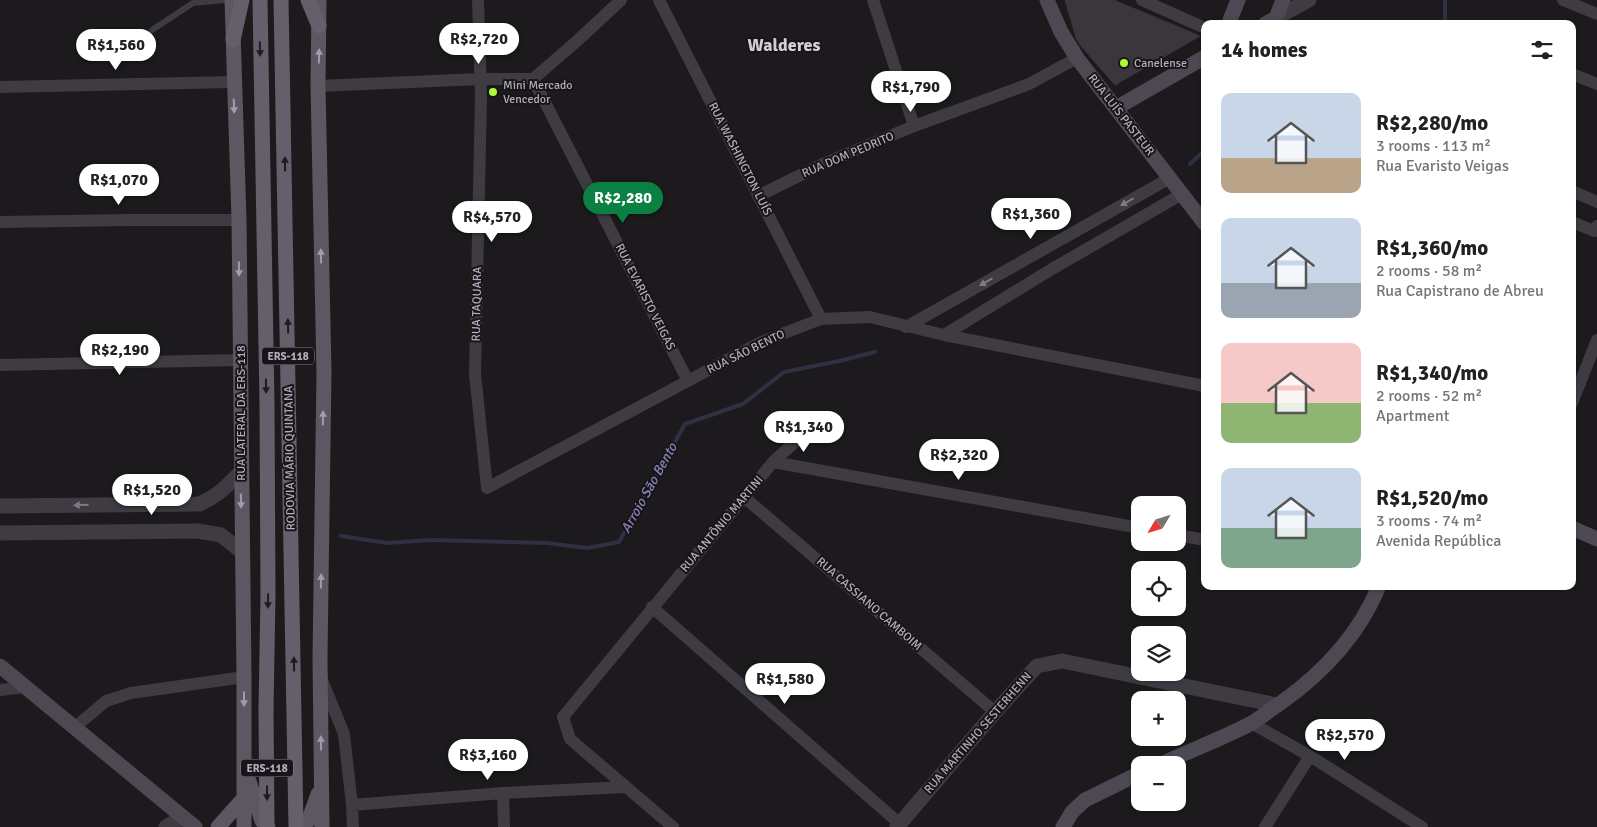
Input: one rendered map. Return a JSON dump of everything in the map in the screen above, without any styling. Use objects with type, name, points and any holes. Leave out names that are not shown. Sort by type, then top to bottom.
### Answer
[{"type":"highway","points":[[233,40],[242,0]]},
{"type":"highway","name":"RODOVIA MÁRIO QUINTANA","points":[[260,0],[267,413],[267,827]]},
{"type":"highway","name":"RODOVIA MÁRIO QUINTANA","points":[[281,0],[296,827]]},
{"type":"highway","points":[[308,0],[319,26]]},
{"type":"main road","name":"RUA LATERAL DA ERS-118","points":[[232,0],[233,82],[239,220],[244,827]]},
{"type":"main road","points":[[319,0],[318,86],[324,372],[320,675],[322,827]]},
{"type":"main road","name":"RUA LUÍS PASTEUR","points":[[1048,0],[1061,32],[1077,58],[1201,219]]},
{"type":"main road","points":[[1230,20],[1238,0]]},
{"type":"main road","points":[[1272,20],[1283,0]]},
{"type":"main road","points":[[1116,108],[1201,59]]},
{"type":"main road","points":[[1576,530],[1597,539]]},
{"type":"main road","points":[[1178,756],[1250,723],[1304,686],[1332,660],[1364,618],[1377,590]]},
{"type":"main road","points":[[0,666],[192,824]]},
{"type":"main road","points":[[245,768],[256,807],[267,827]]},
{"type":"main road","points":[[304,827],[310,819],[318,796],[322,770]]},
{"type":"main road","points":[[1063,827],[1072,812],[1085,800],[1131,778]]},
{"type":"main road","points":[[218,827],[244,798]]},
{"type":"street","name":"RUA TAQUARA","points":[[478,0],[480,79],[475,374],[487,488]]},
{"type":"street","points":[[318,86],[480,79],[533,79],[621,0]]},
{"type":"street","name":"RUA WASHINGTON LUÍS","points":[[659,0],[821,319]]},
{"type":"street","points":[[873,0],[914,126]]},
{"type":"street","points":[[1142,0],[1201,26]]},
{"type":"street","points":[[1273,20],[1309,0]]},
{"type":"street","points":[[1563,0],[1597,14]]},
{"type":"street","name":"RUA DOM PEDRITO","points":[[758,196],[823,164],[914,126],[1029,84],[1077,58]]},
{"type":"street","points":[[1576,76],[1597,84]]},
{"type":"street","name":"RUA EVARISTO VEIGAS","points":[[533,79],[688,381]]},
{"type":"street","points":[[0,87],[233,82]]},
{"type":"street","points":[[906,327],[1170,178]]},
{"type":"street","points":[[1576,193],[1597,202]]},
{"type":"street","points":[[944,335],[1052,269],[1182,194]]},
{"type":"street","points":[[0,222],[239,220]]},
{"type":"street","points":[[1576,224],[1594,231],[1597,226]]},
{"type":"street","points":[[1041,250],[1052,269]]},
{"type":"street","name":"RUA SÃO BENTO","points":[[487,488],[761,342],[821,319],[870,318],[944,335],[1201,385]]},
{"type":"street","points":[[1576,393],[1597,340]]},
{"type":"street","points":[[0,364],[240,360]]},
{"type":"street","name":"RUA ANTÔNIO MARTINI","points":[[625,787],[570,739],[563,717],[652,607],[774,462],[816,423]]},
{"type":"street","points":[[774,462],[1131,526]]},
{"type":"street","points":[[0,506],[199,504],[218,494],[241,472]]},
{"type":"street","name":"RUA CASSIANO CAMBOIM","points":[[744,497],[995,712]]},
{"type":"street","points":[[135,504],[138,532]]},
{"type":"street","points":[[34,506],[34,533]]},
{"type":"street","points":[[0,533],[198,531],[221,536],[242,552]]},
{"type":"street","points":[[1186,536],[1201,539]]},
{"type":"street","points":[[652,607],[899,825]]},
{"type":"street","name":"RUA MARTINHO SESTERHENN","points":[[899,825],[995,712],[1037,666],[1062,660],[1277,705]]},
{"type":"street","points":[[320,675],[344,734],[353,827]]},
{"type":"street","points":[[74,728],[106,701],[131,693],[244,677]]},
{"type":"street","points":[[0,690],[26,688]]},
{"type":"street","points":[[1250,723],[1310,756],[1422,827]]},
{"type":"street","points":[[1265,827],[1310,756]]},
{"type":"street","points":[[352,805],[503,793],[625,787],[673,827]]},
{"type":"street","points":[[503,793],[504,827]]},
{"type":"street","points":[[166,827],[192,824]]},
{"type":"lane","points":[[152,30],[193,3],[226,0]]},
{"type":"building","name":"Canelense","points":[[1065,0],[1114,0],[1200,36],[1115,85],[1076,38]]},
{"type":"waterway","points":[[1445,0],[1445,20]]},
{"type":"waterway","points":[[1190,164],[1201,154]]},
{"type":"waterway","name":"Arroio São Bento","points":[[341,536],[387,543],[430,540],[547,543],[587,548],[619,542],[685,424],[743,404],[784,372],[875,352]]},
{"type":"place","name":"Canelense","points":[[1124,63]]},
{"type":"place","name":"Mini Mercado Vencedor","points":[[493,92]]},
{"type":"district","name":"Walderes","points":[[784,45]]}]
